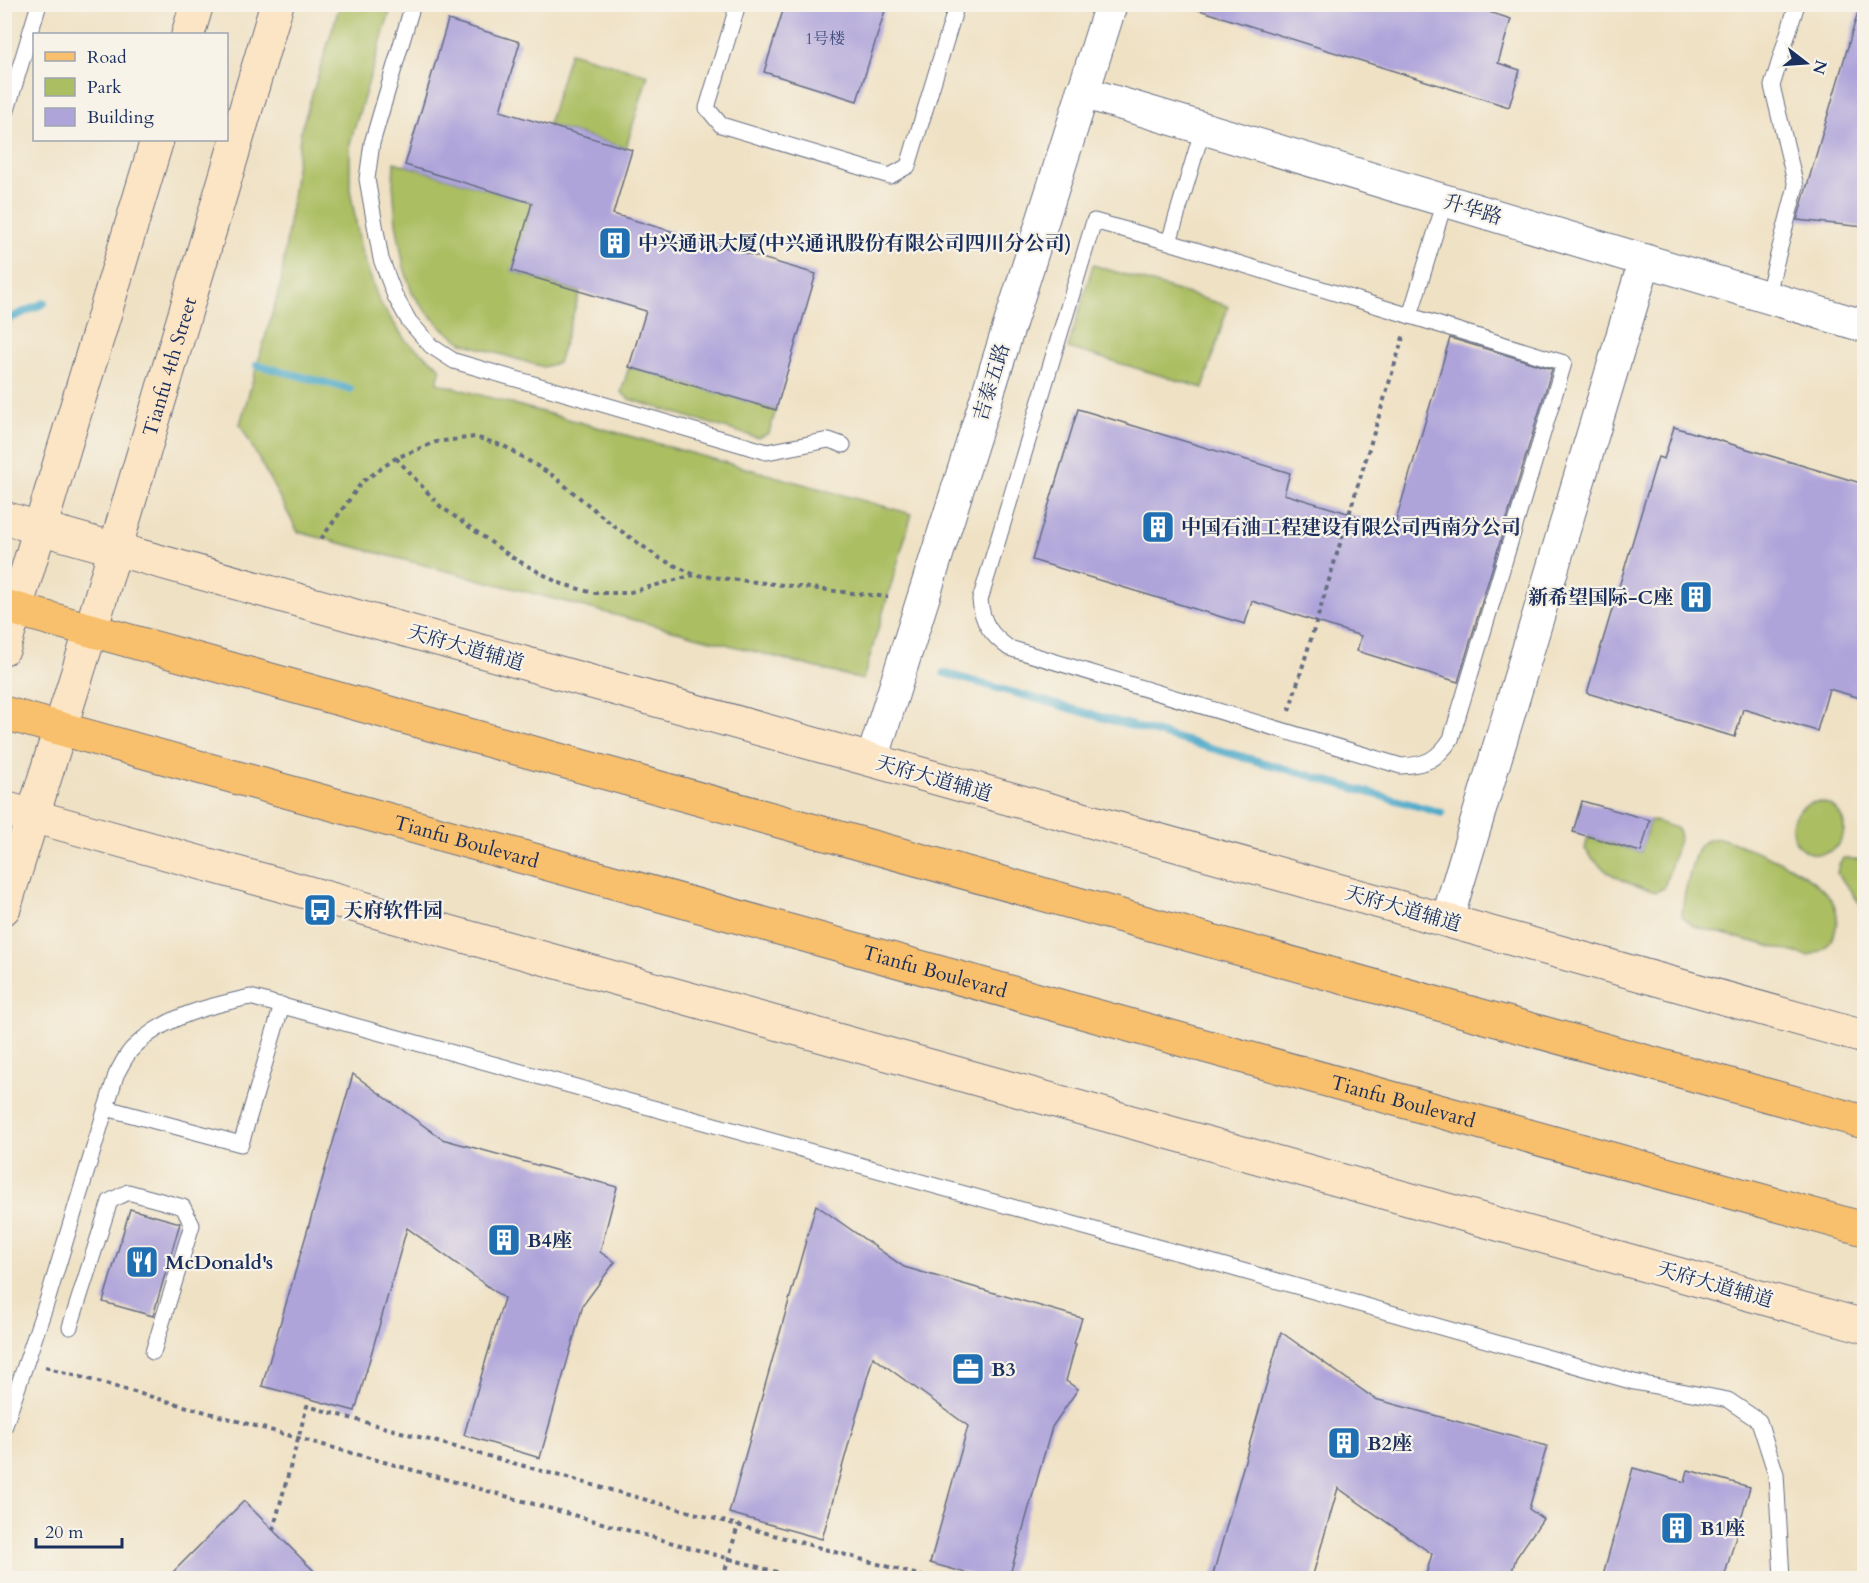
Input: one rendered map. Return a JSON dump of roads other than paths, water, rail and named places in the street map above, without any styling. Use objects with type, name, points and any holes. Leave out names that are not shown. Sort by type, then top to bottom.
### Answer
[{"type":"main road","points":[[10,607],[1864,1122]]},
{"type":"main road","name":"Tianfu Boulevard","points":[[4,713],[1864,1229]]},
{"type":"street","points":[[188,33],[197,4]]},
{"type":"street","name":"Tianfu 4th Street","points":[[4,908],[19,812],[61,728],[278,4]]},
{"type":"street","name":"吉泰五路","points":[[872,760],[1111,4]]},
{"type":"street","name":"升华路","points":[[1082,92],[1864,326]]},
{"type":"street","points":[[4,648],[10,607],[41,528],[157,141]]},
{"type":"street","points":[[1447,920],[1645,260]]},
{"type":"street","name":"天府大道辅道","points":[[4,518],[1864,1037]]},
{"type":"street","name":"天府大道辅道","points":[[19,812],[1864,1326]]},
{"type":"lane","points":[[4,120],[39,4]]},
{"type":"lane","points":[[413,4],[372,143],[367,179],[381,259],[395,296],[409,321],[431,346],[454,361],[767,453],[829,440],[843,445]]},
{"type":"lane","points":[[738,4],[707,108],[721,125],[890,176],[908,165],[957,4]]},
{"type":"lane","points":[[1767,297],[1796,186],[1772,86],[1797,4]]},
{"type":"lane","points":[[1169,242],[1203,129]]},
{"type":"lane","points":[[1410,316],[1445,201]]},
{"type":"lane","points":[[1094,221],[1410,316],[1564,363],[1455,728],[1443,751],[1431,760],[1416,765],[1401,766],[1009,648],[998,640],[981,615],[981,600],[1094,221]]},
{"type":"lane","points":[[4,1428],[12,1387],[27,1362],[116,1075],[132,1048],[154,1031],[187,1014],[213,1005],[250,997],[707,1125],[1204,1260],[1634,1382],[1728,1400],[1759,1421],[1776,1474],[1782,1578]]},
{"type":"lane","points":[[106,1108],[241,1144],[282,1005]]},
{"type":"lane","points":[[70,1327],[110,1202],[128,1192],[183,1207],[192,1225],[153,1352]]},
{"type":"waterway","points":[[4,321],[44,303]]},
{"type":"waterway","points":[[257,365],[350,389]]},
{"type":"waterway","points":[[944,673],[1442,813]]},
{"type":"place","name":"中兴通讯大厦(中兴通讯股份有限公司四川分公司)","points":[[615,243]]},
{"type":"place","name":"中国石油工程建设有限公司西南分公司","points":[[1158,527]]},
{"type":"place","name":"新希望国际-C座","points":[[1696,597]]},
{"type":"place","name":"天府软件园","points":[[320,910]]},
{"type":"place","name":"B4座","points":[[504,1240]]},
{"type":"place","name":"McDonald's","points":[[142,1262]]},
{"type":"place","name":"B3","points":[[968,1369]]},
{"type":"place","name":"B2座","points":[[1344,1443]]},
{"type":"place","name":"B1座","points":[[1677,1528]]}]
